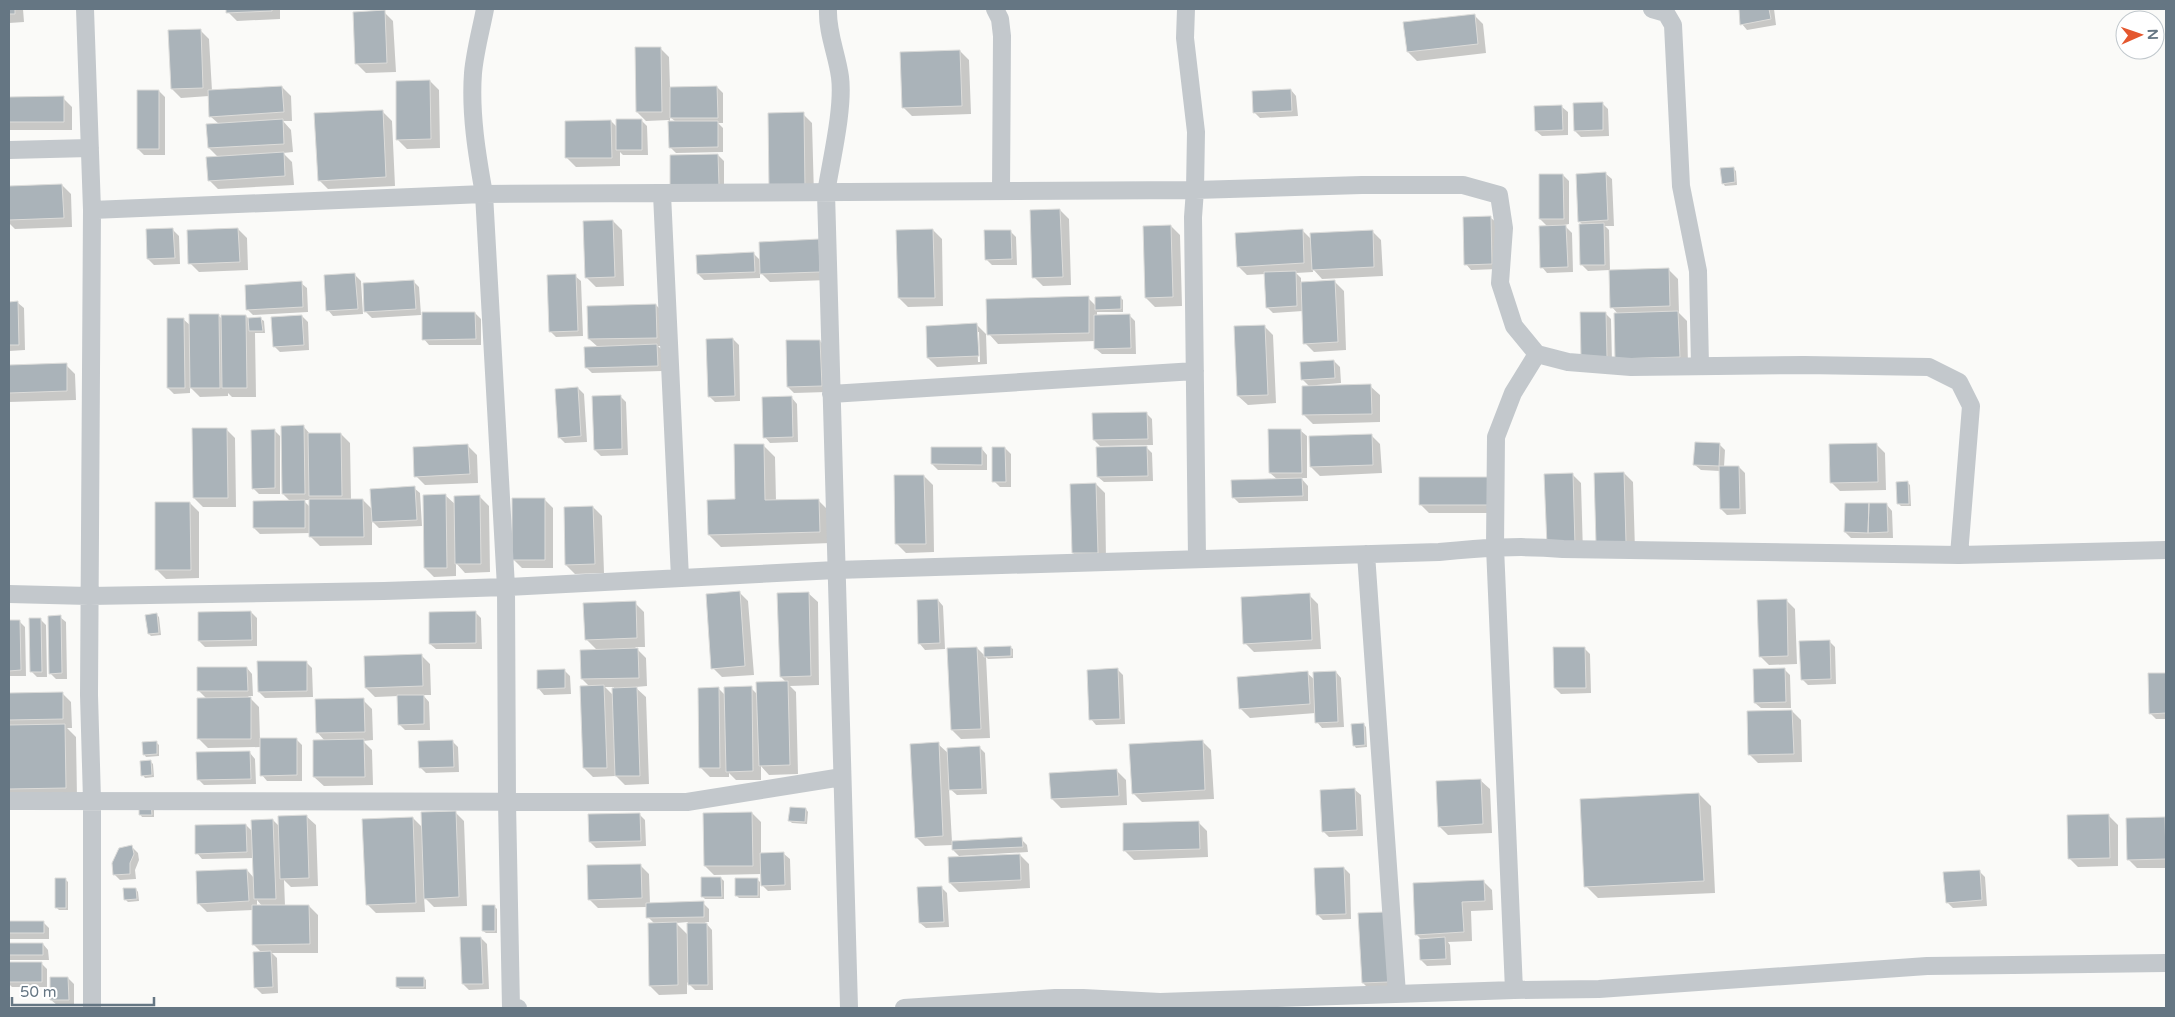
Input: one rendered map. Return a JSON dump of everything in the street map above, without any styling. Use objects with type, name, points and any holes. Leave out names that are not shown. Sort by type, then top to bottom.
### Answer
[{"type":"street","points":[[85,9],[92,210],[89,596],[92,800],[92,1008]]},
{"type":"street","points":[[485,9],[473,72],[478,158],[484,194],[506,588],[506,802],[511,1008]]},
{"type":"street","points":[[828,9],[828,26],[840,77],[840,99],[826,193],[850,1008]]},
{"type":"street","points":[[995,9],[1000,19],[1002,36],[1001,191]]},
{"type":"street","points":[[1186,9],[1184,38],[1196,132],[1193,217],[1197,559]]},
{"type":"street","points":[[1652,9],[1666,13],[1673,25],[1681,186],[1698,271],[1700,366]]},
{"type":"street","points":[[9,150],[90,148]]},
{"type":"street","points":[[92,210],[484,194],[1195,190],[1362,185],[1463,185],[1498,195],[1504,228],[1500,283],[1514,326],[1537,354],[1568,362],[1630,368],[1700,366],[1929,367],[1959,382],[1971,406],[1958,555]]},
{"type":"street","points":[[662,194],[680,578]]},
{"type":"street","points":[[1514,990],[1495,547],[1496,437],[1513,393],[1537,354]]},
{"type":"street","points":[[831,394],[1195,371]]},
{"type":"street","points":[[9,594],[89,596],[506,588],[836,570],[1439,552],[1495,547],[1958,555],[2166,550]]},
{"type":"street","points":[[1366,554],[1397,994]]},
{"type":"street","points":[[9,801],[687,802],[842,777]]},
{"type":"street","points":[[904,1008],[1055,998],[1160,1002],[1514,990],[1599,989],[1927,966],[2166,964]]},
{"type":"street","points":[[503,1008],[518,1008]]},
{"type":"building","points":[[9,9],[15,9],[15,14],[9,14]]},
{"type":"building","points":[[226,9],[272,9],[272,11],[226,13]]},
{"type":"building","points":[[1739,9],[1769,9],[1771,19],[1740,25]]},
{"type":"building","points":[[385,10],[387,63],[355,64],[353,12]]},
{"type":"building","points":[[1475,14],[1478,44],[1407,52],[1403,22]]},
{"type":"building","points":[[201,29],[203,88],[171,89],[168,30]]},
{"type":"building","points":[[635,47],[661,47],[662,112],[636,112]]},
{"type":"building","points":[[960,50],[962,106],[902,108],[900,52]]},
{"type":"building","points":[[430,80],[431,139],[396,140],[396,81]]},
{"type":"building","points":[[282,86],[284,112],[209,117],[208,90]]},
{"type":"building","points":[[717,86],[718,118],[670,118],[670,87]]},
{"type":"building","points":[[1291,89],[1292,111],[1253,113],[1252,91]]},
{"type":"building","points":[[137,90],[159,90],[159,149],[137,149]]},
{"type":"building","points":[[64,96],[64,122],[9,122],[9,97]]},
{"type":"building","points":[[1603,102],[1603,130],[1574,131],[1573,103]]},
{"type":"building","points":[[1562,105],[1563,130],[1535,131],[1534,106]]},
{"type":"building","points":[[383,110],[386,177],[318,181],[314,113]]},
{"type":"building","points":[[804,112],[805,188],[769,188],[768,113]]},
{"type":"building","points":[[283,119],[284,144],[208,148],[206,124]]},
{"type":"building","points":[[616,119],[642,119],[642,150],[616,150]]},
{"type":"building","points":[[611,120],[612,158],[565,158],[565,121]]},
{"type":"building","points":[[668,121],[718,121],[718,147],[669,148]]},
{"type":"building","points":[[284,152],[285,176],[208,181],[206,157]]},
{"type":"building","points":[[718,154],[719,185],[670,185],[670,155]]},
{"type":"building","points":[[1734,167],[1735,182],[1722,184],[1720,168]]},
{"type":"building","points":[[1606,172],[1608,220],[1578,222],[1576,174]]},
{"type":"building","points":[[1539,174],[1563,174],[1564,219],[1539,219]]},
{"type":"building","points":[[62,184],[64,218],[9,220],[9,186]]},
{"type":"building","points":[[1060,209],[1063,277],[1032,278],[1030,210]]},
{"type":"building","points":[[1491,216],[1492,264],[1464,265],[1463,217]]},
{"type":"building","points":[[613,220],[615,277],[585,278],[583,221]]},
{"type":"building","points":[[1604,223],[1605,265],[1580,265],[1579,224]]},
{"type":"building","points":[[1171,225],[1173,297],[1145,298],[1143,226]]},
{"type":"building","points":[[1566,225],[1568,267],[1540,268],[1539,226]]},
{"type":"building","points":[[173,228],[175,258],[147,259],[146,229]]},
{"type":"building","points":[[238,228],[240,262],[188,264],[187,230]]},
{"type":"building","points":[[933,229],[935,298],[898,298],[896,230]]},
{"type":"building","points":[[1303,229],[1304,263],[1237,267],[1235,233]]},
{"type":"building","points":[[984,230],[1011,230],[1012,259],[985,260]]},
{"type":"building","points":[[1373,230],[1374,267],[1312,270],[1310,233]]},
{"type":"building","points":[[819,239],[820,272],[760,274],[759,242]]},
{"type":"building","points":[[754,252],[755,272],[697,274],[696,255]]},
{"type":"building","points":[[1669,268],[1670,306],[1610,308],[1609,270]]},
{"type":"building","points":[[1296,271],[1297,306],[1266,308],[1264,272]]},
{"type":"building","points":[[355,273],[358,309],[326,311],[324,275]]},
{"type":"building","points":[[576,274],[578,331],[549,332],[547,275]]},
{"type":"building","points":[[414,280],[416,309],[364,312],[363,283]]},
{"type":"building","points":[[1335,280],[1338,342],[1303,344],[1301,282]]},
{"type":"building","points":[[302,281],[303,307],[246,310],[245,285]]},
{"type":"building","points":[[1089,296],[1089,333],[987,335],[986,299]]},
{"type":"building","points":[[1121,296],[1121,309],[1095,310],[1095,297]]},
{"type":"building","points":[[18,301],[19,345],[9,345],[9,302]]},
{"type":"building","points":[[656,304],[657,338],[588,339],[587,306]]},
{"type":"building","points":[[1678,311],[1680,357],[1615,359],[1614,313]]},
{"type":"building","points":[[422,312],[475,312],[476,339],[422,340]]},
{"type":"building","points":[[1580,312],[1606,312],[1607,357],[1581,358]]},
{"type":"building","points":[[189,314],[219,314],[220,388],[190,388]]},
{"type":"building","points":[[1130,314],[1131,348],[1094,349],[1094,315]]},
{"type":"building","points":[[221,315],[246,315],[247,388],[222,388]]},
{"type":"building","points":[[302,315],[304,345],[273,347],[271,317]]},
{"type":"building","points":[[261,317],[263,331],[249,331],[248,318]]},
{"type":"building","points":[[167,318],[184,318],[185,388],[167,388]]},
{"type":"building","points":[[977,323],[979,356],[927,358],[926,326]]},
{"type":"building","points":[[1265,325],[1268,395],[1237,396],[1234,326]]},
{"type":"building","points":[[733,338],[735,396],[708,397],[706,339]]},
{"type":"building","points":[[786,340],[820,340],[822,386],[787,387]]},
{"type":"building","points":[[657,344],[658,366],[585,368],[584,347]]},
{"type":"building","points":[[1334,360],[1335,378],[1301,380],[1300,362]]},
{"type":"building","points":[[67,363],[67,391],[9,393],[9,365]]},
{"type":"building","points":[[1371,384],[1372,414],[1302,415],[1302,386]]},
{"type":"building","points":[[578,387],[581,436],[558,438],[555,389]]},
{"type":"building","points":[[621,395],[622,449],[594,450],[592,396]]},
{"type":"building","points":[[792,396],[793,437],[763,438],[762,397]]},
{"type":"building","points":[[1147,412],[1148,439],[1093,440],[1092,413]]},
{"type":"building","points":[[304,425],[305,494],[282,494],[281,426]]},
{"type":"building","points":[[192,428],[227,428],[228,498],[193,498]]},
{"type":"building","points":[[275,429],[275,488],[252,489],[251,430]]},
{"type":"building","points":[[1268,429],[1301,429],[1302,473],[1269,473]]},
{"type":"building","points":[[308,433],[341,433],[342,496],[309,496]]},
{"type":"building","points":[[1372,434],[1373,465],[1310,467],[1309,436]]},
{"type":"building","points":[[1695,442],[1720,443],[1719,466],[1693,465]]},
{"type":"building","points":[[1877,443],[1878,482],[1830,483],[1829,444]]},
{"type":"building","points":[[468,444],[470,474],[414,477],[413,447]]},
{"type":"building","points":[[734,444],[764,444],[765,500],[819,499],[820,532],[708,535],[707,500],[735,499]]},
{"type":"building","points":[[1147,446],[1148,476],[1097,477],[1096,447]]},
{"type":"building","points":[[931,447],[982,447],[982,465],[931,464]]},
{"type":"building","points":[[992,447],[1005,447],[1006,482],[992,482]]},
{"type":"building","points":[[1719,466],[1739,466],[1740,509],[1720,509]]},
{"type":"building","points":[[1624,472],[1626,542],[1596,543],[1594,473]]},
{"type":"building","points":[[1573,473],[1575,545],[1547,546],[1544,474]]},
{"type":"building","points":[[894,475],[924,475],[926,544],[895,544]]},
{"type":"building","points":[[1419,477],[1494,477],[1494,505],[1419,505]]},
{"type":"building","points":[[1302,478],[1303,496],[1232,498],[1231,480]]},
{"type":"building","points":[[1908,481],[1909,504],[1897,504],[1896,482]]},
{"type":"building","points":[[1096,483],[1098,553],[1072,553],[1070,484]]},
{"type":"building","points":[[415,486],[417,520],[372,522],[370,489]]},
{"type":"building","points":[[446,494],[447,568],[424,568],[423,495]]},
{"type":"building","points":[[480,495],[481,564],[455,564],[454,496]]},
{"type":"building","points":[[512,498],[545,498],[545,560],[512,560]]},
{"type":"building","points":[[309,499],[363,499],[364,537],[309,537]]},
{"type":"building","points":[[305,500],[305,528],[253,528],[253,501]]},
{"type":"building","points":[[155,502],[190,502],[191,570],[155,570]]},
{"type":"building","points":[[1845,503],[1869,503],[1868,533],[1844,532]]},
{"type":"building","points":[[1869,503],[1887,503],[1888,532],[1868,533]]},
{"type":"building","points":[[593,506],[595,564],[565,565],[564,507]]},
{"type":"building","points":[[740,591],[745,666],[711,669],[706,594]]},
{"type":"building","points":[[809,592],[811,676],[780,677],[777,593]]},
{"type":"building","points":[[1310,593],[1312,640],[1243,644],[1241,597]]},
{"type":"building","points":[[938,599],[940,643],[918,644],[917,600]]},
{"type":"building","points":[[1787,599],[1788,656],[1759,657],[1757,600]]},
{"type":"building","points":[[636,601],[637,638],[585,640],[583,603]]},
{"type":"building","points":[[251,611],[252,640],[198,641],[198,612]]},
{"type":"building","points":[[476,611],[476,643],[429,644],[429,612]]},
{"type":"building","points":[[157,613],[159,633],[148,634],[145,615]]},
{"type":"building","points":[[61,615],[62,673],[49,674],[48,616]]},
{"type":"building","points":[[29,618],[41,618],[42,672],[30,672]]},
{"type":"building","points":[[9,620],[20,620],[21,670],[9,671]]},
{"type":"building","points":[[1830,640],[1831,679],[1801,680],[1799,641]]},
{"type":"building","points":[[1011,646],[1011,656],[984,657],[984,647]]},
{"type":"building","points":[[977,647],[981,729],[951,730],[947,648]]},
{"type":"building","points":[[1553,647],[1585,647],[1586,688],[1554,688]]},
{"type":"building","points":[[638,648],[639,678],[581,679],[580,650]]},
{"type":"building","points":[[422,654],[423,686],[365,688],[364,656]]},
{"type":"building","points":[[257,661],[307,661],[307,691],[258,692]]},
{"type":"building","points":[[197,667],[247,667],[248,691],[197,691]]},
{"type":"building","points":[[1118,668],[1120,719],[1089,720],[1087,670]]},
{"type":"building","points":[[1785,668],[1786,702],[1754,703],[1753,669]]},
{"type":"building","points":[[565,669],[565,688],[537,689],[537,670]]},
{"type":"building","points":[[1308,671],[1310,704],[1239,709],[1237,677]]},
{"type":"building","points":[[1336,671],[1338,722],[1315,723],[1313,672]]},
{"type":"building","points":[[2148,673],[2166,673],[2166,713],[2149,714]]},
{"type":"building","points":[[788,681],[790,765],[759,766],[756,682]]},
{"type":"building","points":[[604,685],[607,768],[583,768],[580,686]]},
{"type":"building","points":[[752,686],[753,771],[726,772],[724,687]]},
{"type":"building","points":[[637,687],[640,776],[615,776],[612,688]]},
{"type":"building","points":[[719,687],[720,768],[699,768],[698,688]]},
{"type":"building","points":[[63,692],[63,719],[9,720],[9,693]]},
{"type":"building","points":[[397,695],[424,695],[424,724],[398,725]]},
{"type":"building","points":[[251,697],[251,739],[197,739],[197,698]]},
{"type":"building","points":[[364,698],[365,732],[316,733],[315,699]]},
{"type":"building","points":[[1792,710],[1794,754],[1748,755],[1747,711]]},
{"type":"building","points":[[1364,723],[1365,745],[1353,746],[1351,724]]},
{"type":"building","points":[[65,724],[66,788],[9,789],[9,725]]},
{"type":"building","points":[[260,738],[297,738],[297,775],[260,776]]},
{"type":"building","points":[[364,739],[365,777],[313,777],[313,740]]},
{"type":"building","points":[[453,740],[454,767],[419,768],[418,741]]},
{"type":"building","points":[[1203,740],[1205,790],[1132,794],[1129,744]]},
{"type":"building","points":[[157,741],[157,754],[143,755],[142,742]]},
{"type":"building","points":[[939,742],[943,836],[915,838],[910,744]]},
{"type":"building","points":[[980,746],[982,789],[949,790],[947,748]]},
{"type":"building","points":[[250,751],[251,779],[197,780],[196,752]]},
{"type":"building","points":[[151,760],[152,775],[141,776],[140,761]]},
{"type":"building","points":[[1117,769],[1119,796],[1051,799],[1049,773]]},
{"type":"building","points":[[1481,779],[1483,824],[1438,827],[1436,781]]},
{"type":"building","points":[[1355,788],[1357,830],[1322,832],[1320,790]]},
{"type":"building","points":[[1699,793],[1704,881],[1584,887],[1580,799]]},
{"type":"building","points":[[139,802],[151,802],[152,815],[139,815]]},
{"type":"building","points":[[790,807],[806,808],[805,822],[788,821]]},
{"type":"building","points":[[456,811],[459,897],[424,899],[421,812]]},
{"type":"building","points":[[752,812],[753,866],[704,866],[703,813]]},
{"type":"building","points":[[640,813],[641,841],[589,842],[588,814]]},
{"type":"building","points":[[2109,814],[2110,858],[2068,859],[2067,815]]},
{"type":"building","points":[[307,815],[309,878],[280,879],[278,816]]},
{"type":"building","points":[[413,817],[416,903],[366,905],[362,819]]},
{"type":"building","points":[[2165,817],[2166,859],[2127,860],[2126,818]]},
{"type":"building","points":[[273,819],[276,899],[254,899],[251,820]]},
{"type":"building","points":[[1199,821],[1200,849],[1123,851],[1123,823]]},
{"type":"building","points":[[246,824],[247,852],[195,854],[195,825]]},
{"type":"building","points":[[1022,837],[1023,847],[952,850],[952,841]]},
{"type":"building","points":[[132,845],[134,854],[130,863],[130,874],[113,875],[112,863],[119,848]]},
{"type":"building","points":[[784,852],[785,885],[761,886],[760,853]]},
{"type":"building","points":[[1020,854],[1021,880],[949,883],[948,857]]},
{"type":"building","points":[[641,864],[642,898],[588,900],[587,865]]},
{"type":"building","points":[[1344,867],[1346,914],[1316,915],[1314,868]]},
{"type":"building","points":[[247,869],[249,901],[197,904],[196,871]]},
{"type":"building","points":[[1980,870],[1982,900],[1946,903],[1943,872]]},
{"type":"building","points":[[701,877],[721,877],[722,897],[701,897]]},
{"type":"building","points":[[55,878],[66,878],[66,908],[55,908]]},
{"type":"building","points":[[735,878],[758,878],[758,896],[735,896]]},
{"type":"building","points":[[1484,880],[1485,901],[1462,902],[1464,932],[1415,935],[1413,883]]},
{"type":"building","points":[[942,886],[944,922],[919,923],[917,887]]},
{"type":"building","points":[[123,888],[136,888],[137,899],[124,900]]},
{"type":"building","points":[[704,901],[704,917],[646,918],[646,903]]},
{"type":"building","points":[[252,905],[309,905],[310,944],[252,945]]},
{"type":"building","points":[[482,905],[495,905],[495,931],[482,931]]},
{"type":"building","points":[[1385,912],[1388,982],[1362,983],[1358,913]]},
{"type":"building","points":[[9,921],[44,921],[44,933],[9,933]]},
{"type":"building","points":[[677,922],[678,985],[649,986],[648,923]]},
{"type":"building","points":[[687,923],[707,923],[708,985],[688,985]]},
{"type":"building","points":[[460,937],[481,937],[483,984],[462,984]]},
{"type":"building","points":[[1445,937],[1446,959],[1420,960],[1419,939]]},
{"type":"building","points":[[9,943],[43,943],[43,955],[9,955]]},
{"type":"building","points":[[271,951],[273,987],[254,988],[253,952]]},
{"type":"building","points":[[9,962],[42,962],[42,982],[9,982]]},
{"type":"building","points":[[50,977],[68,977],[69,1000],[50,1000]]},
{"type":"building","points":[[396,977],[424,977],[424,987],[396,987]]}]
